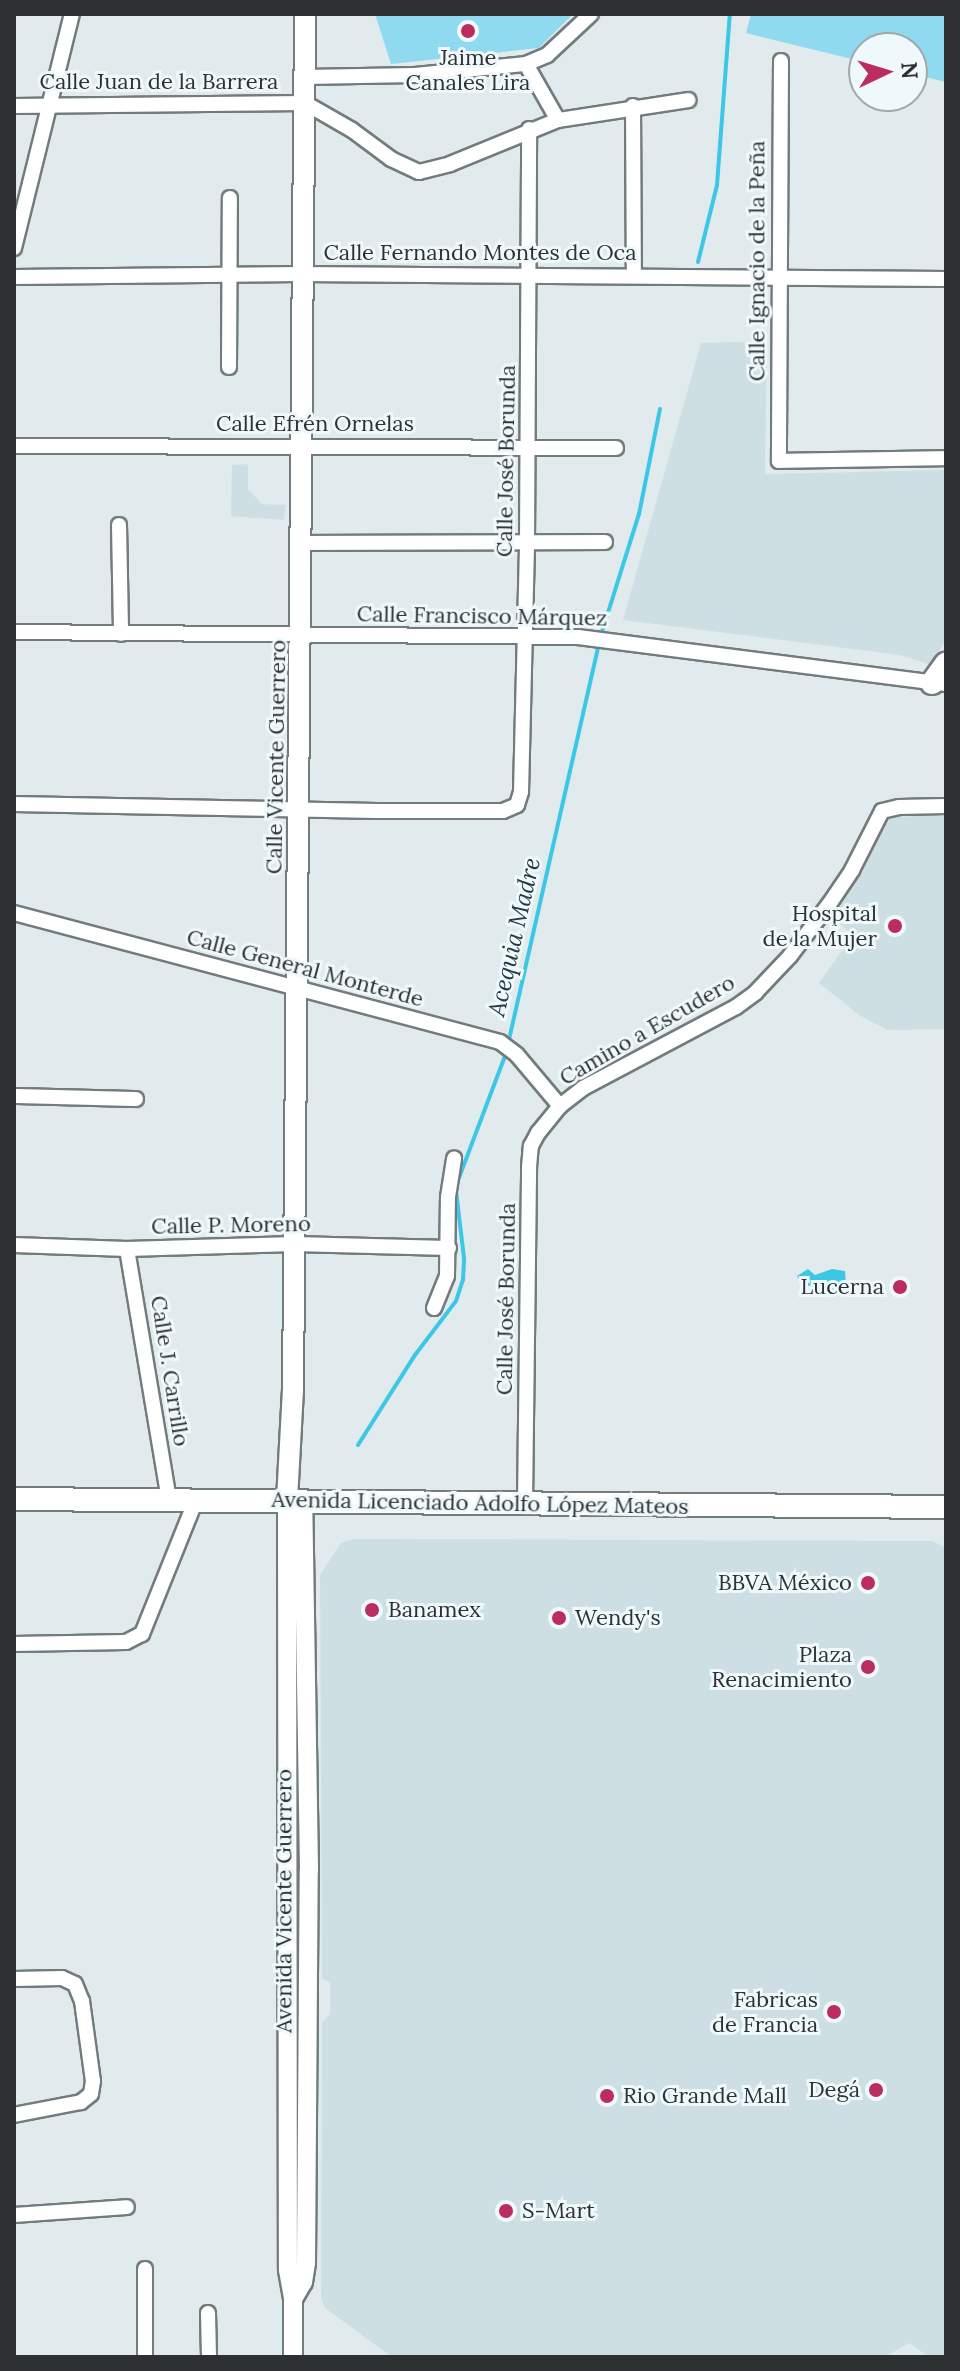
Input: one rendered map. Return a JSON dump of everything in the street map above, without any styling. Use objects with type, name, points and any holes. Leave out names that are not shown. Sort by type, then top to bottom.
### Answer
[{"type":"main road","name":"Calle Vicente Guerrero","points":[[295,1500],[293,1390],[305,14]]},
{"type":"main road","points":[[922,1506],[946,1488]]},
{"type":"main road","name":"Avenida Licenciado Adolfo López Mateos","points":[[14,1499],[946,1507]]},
{"type":"street","points":[[14,248],[72,14]]},
{"type":"street","points":[[305,77],[415,75],[526,64],[547,55],[591,14]]},
{"type":"street","name":"Calle Ignacio de la Peña","points":[[781,61],[777,277],[779,461],[946,458]]},
{"type":"street","points":[[526,64],[558,120]]},
{"type":"street","points":[[305,103],[352,130],[391,159],[419,172],[450,164],[529,129],[558,120],[633,106],[688,100]]},
{"type":"street","name":"Calle Juan de la Barrera","points":[[14,106],[305,103]]},
{"type":"street","points":[[633,106],[634,275]]},
{"type":"street","name":"Calle José Borunda","points":[[300,810],[503,811],[517,805],[521,792],[527,543],[529,129]]},
{"type":"street","points":[[229,367],[230,198]]},
{"type":"street","name":"Calle Fernando Montes de Oca","points":[[14,277],[301,274],[946,279]]},
{"type":"street","name":"Calle Efrén Ornelas","points":[[14,446],[616,448]]},
{"type":"street","points":[[119,525],[121,634]]},
{"type":"street","points":[[302,543],[605,542]]},
{"type":"street","name":"Calle Francisco Márquez","points":[[14,632],[301,637],[578,637],[941,677]]},
{"type":"street","points":[[14,804],[300,810]]},
{"type":"street","name":"Camino a Escudero","points":[[560,1106],[583,1088],[736,1007],[755,993],[802,940],[837,892],[882,811],[899,807],[946,806]]},
{"type":"street","name":"Calle General Monterde","points":[[14,913],[500,1042],[517,1055],[560,1106]]},
{"type":"street","points":[[14,1096],[136,1099]]},
{"type":"street","name":"Calle José Borunda","points":[[525,1503],[529,1167],[531,1146],[545,1122],[560,1106]]},
{"type":"street","points":[[434,1308],[447,1276],[448,1197],[454,1158]]},
{"type":"street","name":"Calle P. Moreno","points":[[14,1245],[127,1249],[294,1244],[449,1248]]},
{"type":"street","name":"Calle J. Carrillo","points":[[127,1249],[169,1500]]},
{"type":"street","points":[[14,1644],[126,1642],[142,1634],[196,1500]]},
{"type":"street","name":"Avenida Vicente Guerrero","points":[[293,2357],[293,2299],[303,2282],[306,2262],[309,1856],[295,1500]]},
{"type":"street","points":[[14,1979],[62,1978],[75,1984],[82,2001],[93,2081],[91,2094],[81,2102],[14,2115]]},
{"type":"street","points":[[14,2215],[127,2207]]},
{"type":"street","points":[[145,2269],[145,2357]]},
{"type":"street","points":[[208,2313],[209,2357]]},
{"type":"shaded area","name":"Jaime Canales Lira","points":[[375,14],[573,14],[539,48],[391,64]]},
{"type":"shaded area","points":[[751,14],[946,14],[946,82],[928,78],[928,32],[848,32],[848,58],[746,33]]},
{"type":"shaded area","points":[[767,341],[765,474],[946,470],[946,640],[931,665],[900,655],[623,620],[701,343]]},
{"type":"shaded area","points":[[248,464],[248,489],[262,504],[286,505],[284,520],[231,516],[232,465]]},
{"type":"shaded area","name":"Hospital de la Mujer","points":[[946,815],[946,1029],[887,1030],[859,1015],[819,983],[853,935],[833,918],[863,870],[886,817]]},
{"type":"shaded area","points":[[808,1269],[815,1275],[832,1269],[845,1271],[846,1286],[832,1290],[823,1283],[803,1287],[797,1276]]},
{"type":"shaded area","points":[[353,1539],[932,1541],[945,1547],[946,2357],[927,2356],[910,2343],[884,2357],[392,2357],[325,2308],[321,2298],[322,2023],[330,2014],[330,1982],[322,1979],[320,1575],[341,1543]]},
{"type":"waterway","name":"Acequia Madre","points":[[698,262],[717,185],[730,14]]},
{"type":"waterway","name":"Acequia Madre","points":[[601,635],[639,514],[660,409]]},
{"type":"waterway","name":"Acequia Madre","points":[[508,1044],[599,643]]},
{"type":"waterway","name":"Acequia Madre","points":[[457,1183],[506,1053]]},
{"type":"waterway","name":"Acequia Madre","points":[[358,1445],[415,1355],[456,1301],[463,1280],[464,1258],[456,1191]]},
{"type":"place","name":"Jaime Canales Lira","points":[[468,31]]},
{"type":"place","name":"Hospital de la Mujer","points":[[895,926]]},
{"type":"place","name":"Lucerna","points":[[900,1287]]},
{"type":"place","name":"BBVA México","points":[[868,1583]]},
{"type":"place","name":"Banamex","points":[[372,1610]]},
{"type":"place","name":"Wendy's","points":[[559,1618]]},
{"type":"place","name":"Plaza Renacimiento","points":[[868,1667]]},
{"type":"place","name":"Fabricas de Francia","points":[[834,2012]]},
{"type":"place","name":"Degá","points":[[876,2090]]},
{"type":"place","name":"Rio Grande Mall","points":[[607,2096]]},
{"type":"place","name":"S-Mart","points":[[506,2211]]}]
